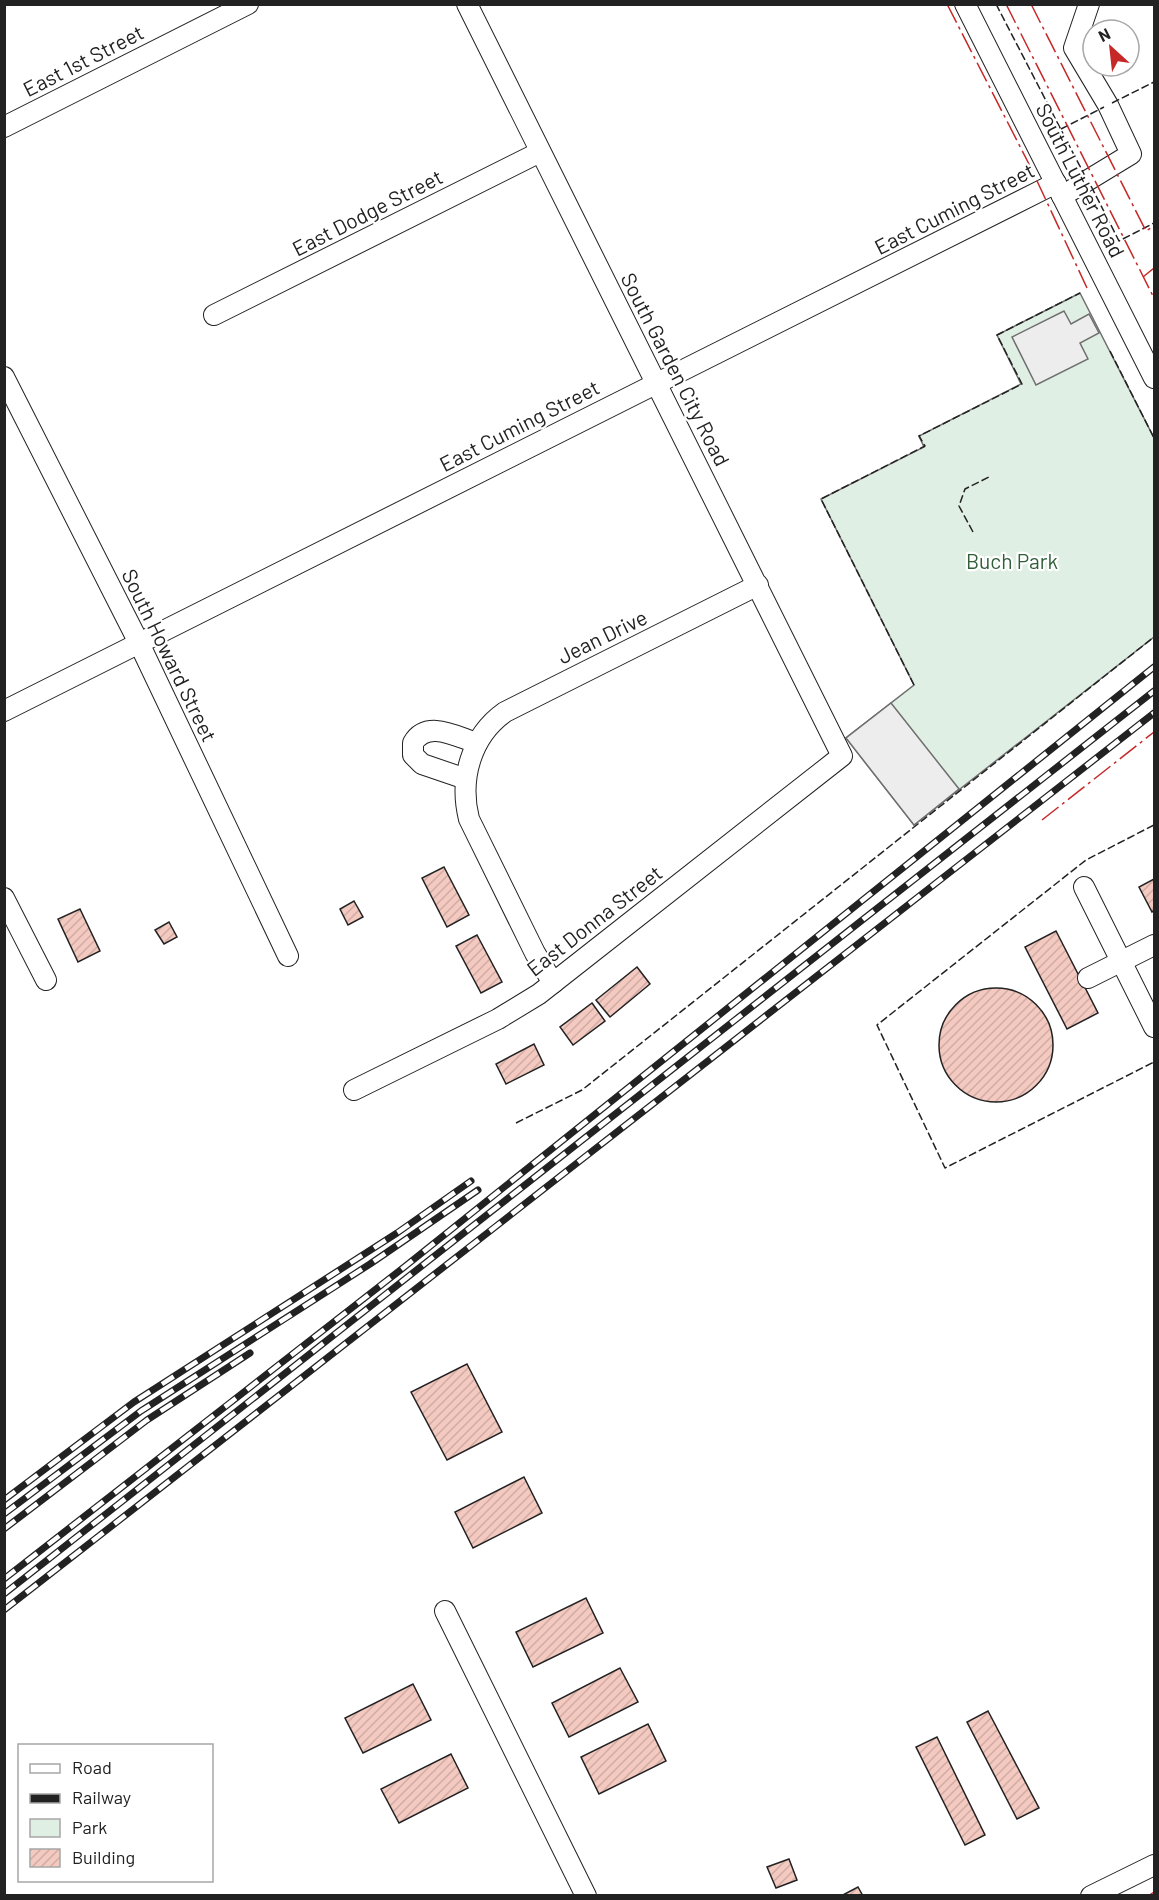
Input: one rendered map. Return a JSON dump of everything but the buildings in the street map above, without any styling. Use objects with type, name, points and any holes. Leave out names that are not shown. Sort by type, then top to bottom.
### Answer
[{"type":"street","name":"East 1st Street","points":[[4,127],[248,4]]},
{"type":"street","name":"South Garden City Road","points":[[467,4],[842,756]]},
{"type":"street","name":"South Luther Road","points":[[965,4],[1155,378]]},
{"type":"street","name":"East Cuming Street","points":[[4,711],[657,383],[1131,154],[1108,105],[1074,48],[1089,4]]},
{"type":"street","name":"East Dodge Street","points":[[214,315],[540,152]]},
{"type":"street","name":"South Howard Street","points":[[4,377],[13,416],[139,643],[288,956]]},
{"type":"street","name":"Jean Drive","points":[[553,983],[475,833],[466,804],[466,779],[477,743],[490,724],[505,712],[758,585]]},
{"type":"street","points":[[466,779],[422,764],[413,754],[413,743],[420,734],[433,730],[477,743]]},
{"type":"street","name":"East Donna Street","points":[[354,1090],[498,1019],[553,983],[842,756]]},
{"type":"street","points":[[1084,887],[1155,1027]]},
{"type":"street","points":[[4,898],[46,980]]},
{"type":"street","points":[[1088,978],[1155,945]]},
{"type":"street","points":[[445,1611],[586,1896]]},
{"type":"street","points":[[1091,1896],[1155,1865]]},
{"type":"green space","name":"Buch Park","points":[[1080,293],[1154,438],[1154,637],[914,825],[846,738],[914,685],[821,499],[924,447],[919,436],[1021,384],[997,335]]},
{"type":"shaded area","points":[[1064,311],[1071,324],[1089,314],[1099,333],[1080,343],[1088,359],[1036,385],[1012,337]]},
{"type":"shaded area","points":[[891,703],[959,789],[914,825],[846,738]]},
{"type":"railway","points":[[4,1579],[403,1268],[1154,667]]},
{"type":"railway","points":[[4,1594],[1154,691]]},
{"type":"railway","points":[[4,1610],[1154,713]]},
{"type":"railway","points":[[4,1500],[134,1402],[397,1233],[471,1181]]},
{"type":"railway","points":[[4,1514],[141,1411],[370,1264],[478,1190]]},
{"type":"railway","points":[[4,1529],[147,1420],[250,1353]]},
{"type":"fence","points":[[996,4],[1086,178]]},
{"type":"fence","points":[[1112,103],[1154,82]]},
{"type":"fence","points":[[1061,129],[1104,107]]},
{"type":"fence","points":[[1091,186],[1119,241],[1154,223]]},
{"type":"fence","points":[[914,685],[821,499],[925,446],[919,436],[1022,384],[997,335],[1080,293]]},
{"type":"fence","points":[[1110,351],[1154,438]]},
{"type":"fence","points":[[973,532],[959,506],[965,489],[991,476]]},
{"type":"fence","points":[[516,1123],[582,1090],[1154,637]]},
{"type":"fence","points":[[1154,825],[1086,860],[877,1025],[945,1168],[1154,1062]]},
{"type":"power","points":[[947,4],[1031,168],[1087,288]]},
{"type":"power","points":[[1006,4],[1154,298]]},
{"type":"power","points":[[1031,4],[1146,231],[1154,226]]},
{"type":"power","points":[[1143,277],[1154,268]]},
{"type":"power","points":[[1042,820],[1154,732]]},
{"type":"power","points":[[1148,1896],[1154,1892]]}]
